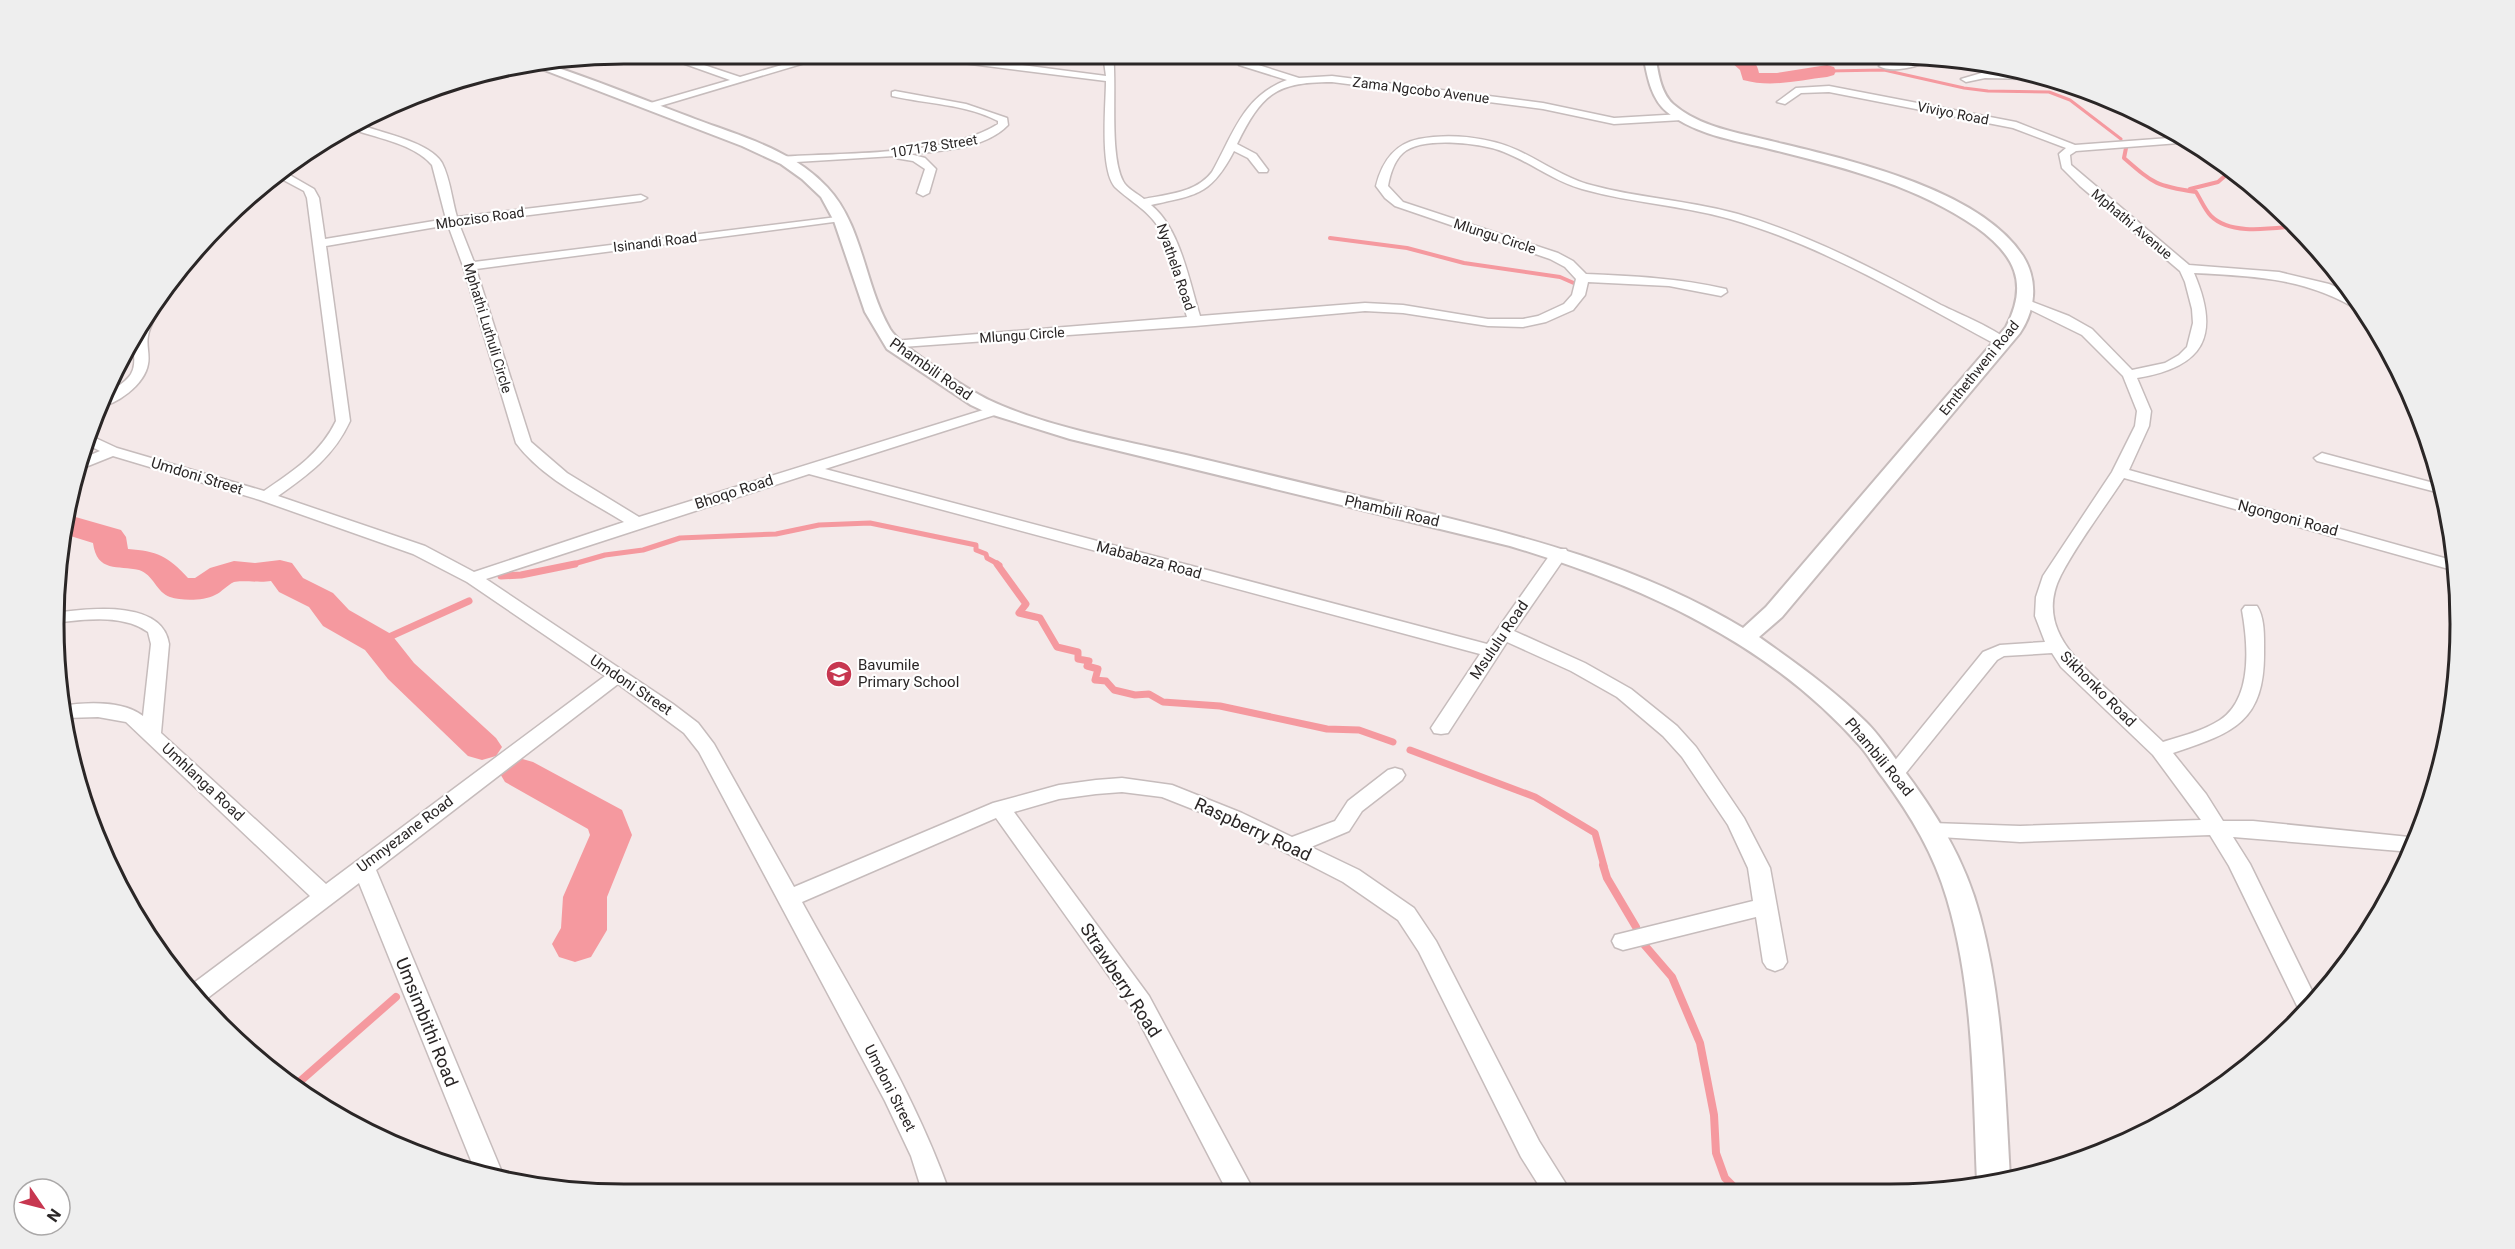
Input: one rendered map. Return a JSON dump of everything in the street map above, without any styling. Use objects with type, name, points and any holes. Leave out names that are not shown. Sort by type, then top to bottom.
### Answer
[{"type":"street","points":[[692,64],[739,80]]},
{"type":"street","points":[[650,106],[795,64]]},
{"type":"street","points":[[994,64],[1111,79]]},
{"type":"street","name":"Nyathela Road","points":[[1109,64],[1112,162],[1118,184],[1128,195],[1143,203],[1160,219],[1166,230],[1195,322]]},
{"type":"street","points":[[1245,64],[1296,80]]},
{"type":"street","name":"Emthethweni Road","points":[[1651,64],[1659,96],[1682,117],[1751,140],[1868,171],[1940,199],[1976,219],[2012,250],[2026,278],[2028,289],[2025,304],[2014,329],[1774,612],[1746,637]]},
{"type":"street","points":[[1884,66],[1903,65]]},
{"type":"street","name":"Phambili Road","points":[[550,69],[749,145],[809,177],[831,201],[841,218],[873,316],[892,345],[977,401],[996,410],[1077,435],[1560,553],[1664,592],[1746,637],[1791,670],[1838,710],[1877,750],[1913,797],[1942,848],[1966,915],[1983,999],[1995,1175]]},
{"type":"street","points":[[1966,79],[1985,75],[2001,75]]},
{"type":"street","name":"Zama Ngcobo Avenue","points":[[1143,203],[1207,185],[1251,107],[1271,88],[1296,80],[1332,78],[1524,103],[1614,122],[1682,117]]},
{"type":"street","name":"Viviyo Road","points":[[1782,102],[1799,90],[1829,89],[2016,125],[2074,148]]},
{"type":"street","name":"107178 Street","points":[[780,160],[825,155],[880,154],[968,143],[996,133],[1003,125],[1003,120],[980,111],[895,94]]},
{"type":"street","name":"Mphathi Luthuli Circle","points":[[363,130],[433,158],[524,443],[534,455],[555,471],[636,523]]},
{"type":"street","name":"Mlungu Circle","points":[[892,345],[1388,307],[1480,322],[1518,324],[1554,315],[1569,308],[1582,288],[1581,278],[1569,264],[1554,256],[1399,204],[1389,196],[1382,186],[1384,174],[1400,150],[1407,145],[1448,140],[1489,144],[1506,149],[1566,180],[1599,190],[1682,204],[1737,218],[1830,254],[2002,342]]},
{"type":"street","points":[[2074,148],[2173,141]]},
{"type":"street","points":[[1231,145],[1252,156],[1263,170]]},
{"type":"street","name":"Mphathi Avenue","points":[[2074,148],[2064,154],[2066,166],[2186,268],[2193,283],[2201,317],[2196,346],[2188,356],[2172,366],[2129,375]]},
{"type":"street","points":[[880,154],[904,156],[927,164],[930,169],[924,194]]},
{"type":"street","points":[[266,497],[319,460],[336,441],[343,421],[313,198],[308,189],[287,178]]},
{"type":"street","name":"Mboziso Road","points":[[319,244],[452,221],[641,198]]},
{"type":"street","name":"Isinandi Road","points":[[469,266],[841,218]]},
{"type":"street","points":[[1830,254],[1846,247]]},
{"type":"street","points":[[2186,268],[2264,273],[2287,277],[2327,288],[2345,297]]},
{"type":"street","points":[[1581,278],[1665,282],[1701,286],[1721,292]]},
{"type":"street","name":"Sikhonko Road","points":[[2025,304],[2076,325],[2129,375],[2144,411],[2142,426],[2120,472],[2052,576],[2045,597],[2044,616],[2050,638],[2068,663],[2160,750],[2219,828],[2305,1001]]},
{"type":"street","points":[[114,394],[127,386],[139,373],[142,363],[142,341]]},
{"type":"street","name":"Bhoqo Road","points":[[473,578],[636,523],[996,410]]},
{"type":"street","name":"Umdoni Street","points":[[95,442],[112,451],[266,497],[419,550],[473,578],[666,708],[691,728],[707,749],[896,1096],[924,1156],[934,1184]]},
{"type":"street","points":[[89,461],[112,451]]},
{"type":"street","points":[[2322,458],[2433,487]]},
{"type":"street","name":"Mababaza Road","points":[[808,468],[1491,651]]},
{"type":"street","name":"Ngongoni Road","points":[[2120,472],[2447,564]]},
{"type":"street","name":"Msululu Road","points":[[1441,728],[1503,633],[1560,553]]},
{"type":"street","points":[[2160,750],[2221,727],[2241,712],[2250,695],[2256,646],[2251,610]]},
{"type":"street","points":[[64,617],[105,615],[137,620],[153,626],[158,631],[160,644],[151,734]]},
{"type":"street","points":[[1503,633],[1599,678],[1624,693],[1670,731],[1689,752],[1737,823],[1760,868],[1774,962]]},
{"type":"street","points":[[1894,774],[1990,656],[2000,651],[2057,647]]},
{"type":"street","name":"Umnyezane Road","points":[[201,991],[618,675]]},
{"type":"street","name":"Umhlanga Road","points":[[71,712],[124,714],[151,734],[324,896]]},
{"type":"street","points":[[1292,846],[1342,826],[1355,806],[1395,775]]},
{"type":"street","name":"Raspberry Road","points":[[790,898],[1000,808],[1059,792],[1096,787],[1122,785],[1165,790],[1235,818],[1292,846],[1375,891],[1406,914],[1416,927],[1530,1149],[1553,1184]]},
{"type":"street","name":"Strawberry Road","points":[[1000,808],[1141,1003],[1237,1184]]},
{"type":"street","points":[[1932,831],[2020,834],[2219,828],[2253,829],[2406,844]]},
{"type":"street","name":"Umsimbithi Road","points":[[363,866],[486,1167]]},
{"type":"street","points":[[1623,941],[1764,907]]},
{"type":"waterway","points":[[1744,64],[1749,68],[1750,76],[1766,79],[1827,71]]},
{"type":"waterway","points":[[1827,71],[1884,70],[1964,88],[1988,91],[2049,92],[2070,100],[2121,139]]},
{"type":"waterway","points":[[2126,148],[2124,158],[2142,173],[2172,188],[2196,192],[2209,214],[2219,222],[2253,229],[2284,227]]},
{"type":"waterway","points":[[2190,189],[2218,182],[2225,176]]},
{"type":"waterway","points":[[1330,238],[1407,248],[1464,263],[1560,277],[1576,284],[1576,290]]},
{"type":"waterway","points":[[570,565],[605,555],[643,550],[680,538],[776,534],[819,525],[870,523],[976,545],[976,550],[986,554],[987,558],[1000,565]]},
{"type":"waterway","points":[[73,526],[109,537],[114,555],[125,560],[147,561],[155,565],[179,589],[203,588],[222,575],[234,571],[255,573],[280,570],[291,585],[321,600],[336,618],[378,642],[401,671],[482,747]]},
{"type":"waterway","points":[[501,576],[521,575],[575,564]]},
{"type":"waterway","points":[[997,564],[1026,604],[1019,613],[1040,618],[1057,647],[1078,652],[1078,659],[1089,661],[1087,666],[1098,669],[1095,680],[1106,681],[1114,690],[1135,695],[1149,694],[1163,702],[1220,706],[1327,729],[1359,730],[1393,742]]},
{"type":"waterway","points":[[378,642],[469,601]]},
{"type":"waterway","points":[[1410,750],[1535,797],[1595,833],[1604,866]]},
{"type":"waterway","points":[[519,772],[607,821],[611,835],[585,897],[584,930],[575,944]]},
{"type":"waterway","points":[[1603,865],[1607,878],[1636,927]]},
{"type":"waterway","points":[[1641,941],[1672,977],[1700,1043],[1714,1115],[1716,1153],[1725,1178],[1731,1184]]},
{"type":"waterway","points":[[300,1081],[396,997]]},
{"type":"place","name":"Bavumile Primary School","points":[[839,674]]}]
